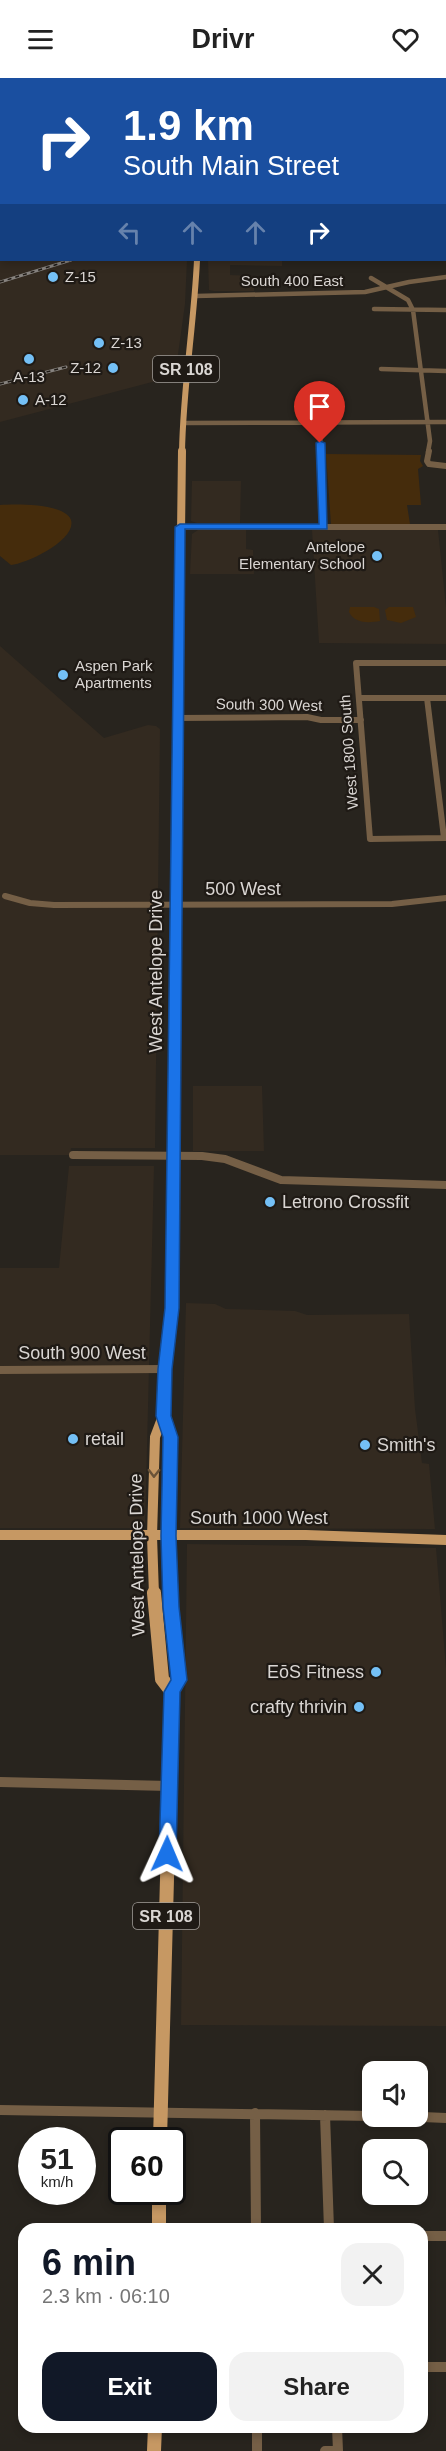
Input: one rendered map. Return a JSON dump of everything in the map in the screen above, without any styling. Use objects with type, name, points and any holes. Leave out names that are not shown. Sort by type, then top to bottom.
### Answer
[{"type":"main road","name":"SR 108","points":[[180,527],[185,378],[196,296],[197,261]]},
{"type":"main road","name":"West Antelope Drive","points":[[172,1692],[162,1679],[154,1606],[152,1536],[155,1437],[163,1416],[165,1369],[172,1308],[180,527]]},
{"type":"main road","name":"West Antelope Drive","points":[[160,2127],[172,1692],[179,1680],[171,1607],[168,1536],[171,1437],[163,1416]]},
{"type":"main road","name":"South 1000 West","points":[[0,1535],[306,1535],[446,1540]]},
{"type":"main road","points":[[159,2205],[159,2223]]},
{"type":"main road","points":[[154,2451],[155,2433]]},
{"type":"street","name":"South 400 East","points":[[196,296],[345,293],[446,277]]},
{"type":"street","points":[[371,278],[408,300],[413,310],[430,441],[427,460],[429,464],[446,466]]},
{"type":"street","points":[[374,309],[446,310]]},
{"type":"street","points":[[381,369],[446,371]]},
{"type":"street","points":[[318,392],[324,527]]},
{"type":"street","points":[[184,423],[446,422]]},
{"type":"street","points":[[180,527],[446,527]]},
{"type":"street","points":[[356,663],[446,663]]},
{"type":"street","name":"West 1800 South","points":[[356,663],[370,839]]},
{"type":"street","points":[[359,698],[446,698]]},
{"type":"street","points":[[370,839],[445,838],[427,698]]},
{"type":"street","name":"South 300 West","points":[[177,718],[307,717],[321,720],[361,720]]},
{"type":"street","name":"500 West","points":[[5,896],[30,903],[54,905],[392,904],[446,898]]},
{"type":"street","points":[[73,1155],[225,1159],[281,1180],[446,1185]]},
{"type":"street","name":"South 900 West","points":[[0,1370],[165,1369]]},
{"type":"street","points":[[0,1782],[169,1786]]},
{"type":"street","points":[[0,2110],[362,2116]]},
{"type":"street","points":[[255,2113],[256,2223]]},
{"type":"street","points":[[325,2115],[329,2223]]},
{"type":"street","points":[[428,2117],[446,2118]]},
{"type":"street","points":[[428,2236],[446,2236]]},
{"type":"street","points":[[428,2367],[446,2367]]},
{"type":"street","points":[[257,2433],[257,2451]]},
{"type":"street","points":[[325,2451],[338,2451],[337,2433]]},
{"type":"shaded area","points":[[0,261],[187,261],[185,304],[175,376],[0,422]]},
{"type":"shaded area","points":[[208,261],[282,261],[282,266],[230,265],[230,275],[254,276],[254,291],[209,290]]},
{"type":"shaded area","points":[[326,454],[421,455],[420,461],[423,466],[418,469],[421,505],[407,505],[410,524],[331,524]]},
{"type":"shaded area","points":[[192,481],[241,481],[240,524],[191,521]]},
{"type":"shaded area","points":[[0,505],[39,506],[59,510],[67,514],[71,520],[71,528],[59,543],[49,550],[11,565],[0,556]]},
{"type":"shaded area","points":[[198,530],[246,530],[246,549],[253,550],[254,574],[190,574],[192,534]]},
{"type":"shaded area","points":[[312,530],[438,530],[446,607],[446,644],[319,643]]},
{"type":"shaded area","points":[[350,607],[379,609],[380,621],[359,621],[349,612]]},
{"type":"shaded area","points":[[389,607],[413,607],[416,617],[401,623],[387,620],[385,610]]},
{"type":"shaded area","points":[[0,646],[104,738],[148,725],[160,729],[155,1148],[71,1148],[70,1155],[0,1155]]},
{"type":"shaded area","points":[[193,1086],[262,1086],[264,1151],[193,1151]]},
{"type":"shaded area","points":[[69,1166],[154,1166],[145,1528],[0,1528],[0,1268],[59,1268]]},
{"type":"shaded area","points":[[186,1303],[215,1304],[226,1309],[295,1311],[307,1315],[409,1314],[415,1409],[422,1463],[429,1464],[435,1529],[180,1528]]},
{"type":"shaded area","points":[[187,1544],[436,1548],[446,1668],[446,2026],[181,2025]]},
{"type":"railway","points":[[0,282],[68,261]]},
{"type":"railway","points":[[0,384],[66,367]]},
{"type":"place","name":"Z-15","points":[[53,277]]},
{"type":"place","name":"Z-13","points":[[99,343]]},
{"type":"place","name":"A-13","points":[[29,359]]},
{"type":"place","name":"Z-12","points":[[113,368]]},
{"type":"place","name":"A-12","points":[[23,400]]},
{"type":"place","name":"Antelope Elementary School","points":[[377,556]]},
{"type":"place","name":"Aspen Park Apartments","points":[[63,675]]},
{"type":"place","name":"Letrono Crossfit","points":[[270,1202]]},
{"type":"place","name":"retail","points":[[73,1439]]},
{"type":"place","name":"Smith's","points":[[365,1445]]},
{"type":"place","name":"EōS Fitness","points":[[376,1672]]},
{"type":"place","name":"crafty thrivin","points":[[359,1707]]},
{"type":"route","points":[[167,1854],[172,1692],[179,1680],[171,1607],[168,1536],[171,1437],[163,1416],[165,1369],[172,1308],[180,527],[324,527],[320,443]]}]
